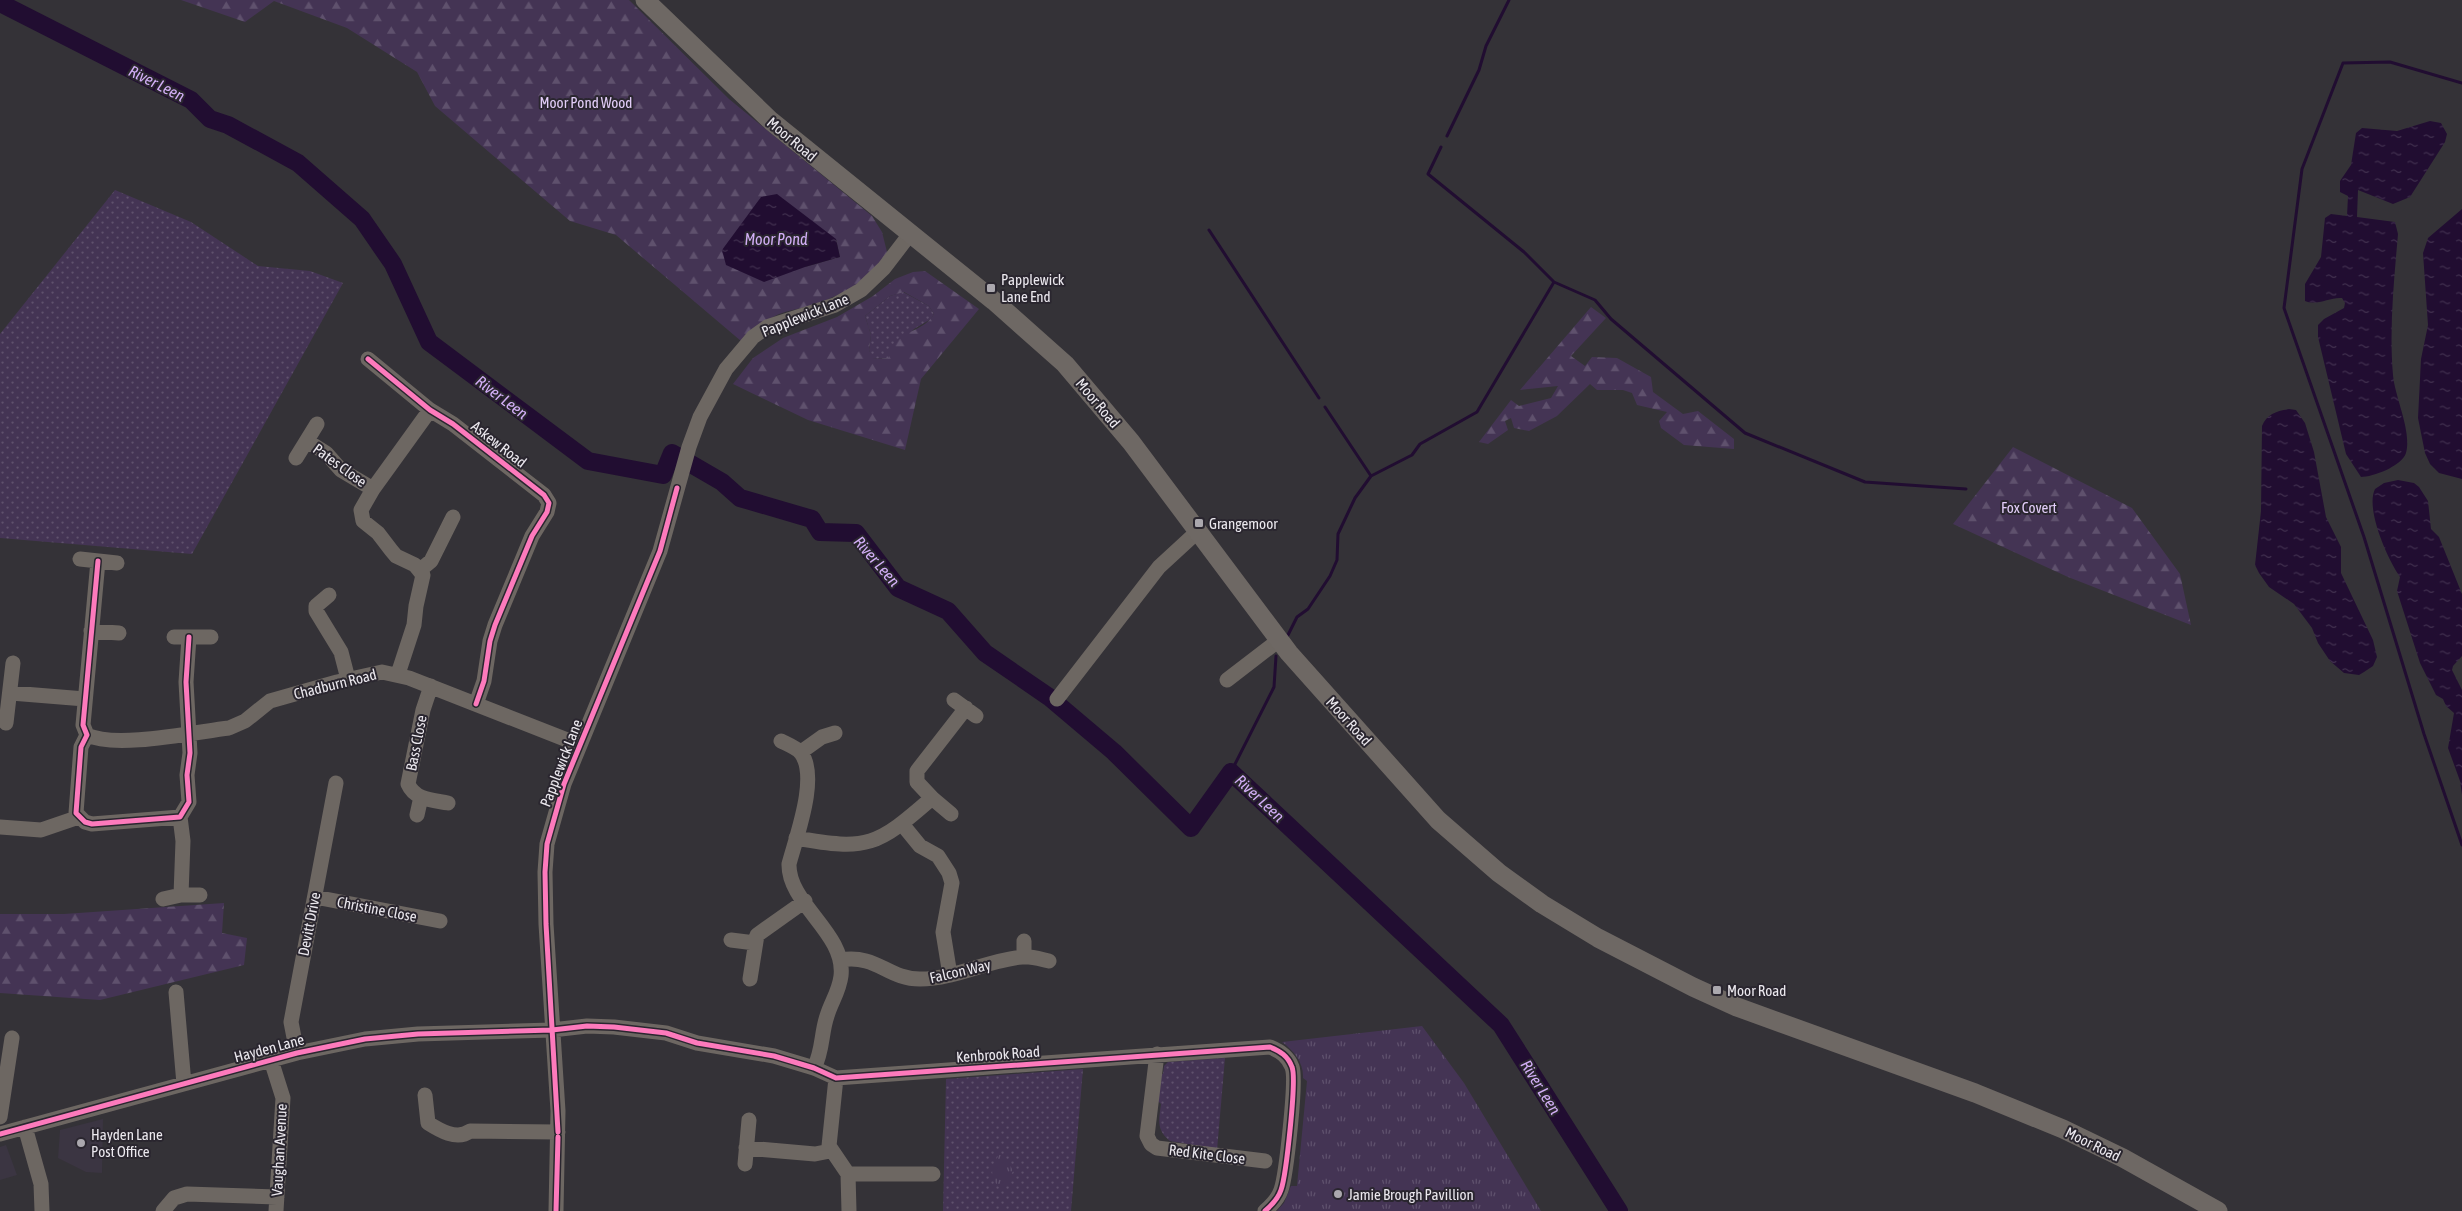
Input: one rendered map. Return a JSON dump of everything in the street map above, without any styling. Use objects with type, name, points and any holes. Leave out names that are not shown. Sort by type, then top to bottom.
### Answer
[{"type":"main road","name":"Moor Road","points":[[645,0],[771,121],[1002,308],[1065,364],[1131,442],[1279,640],[1438,820],[1466,846],[1542,904],[1645,964],[1737,1007],[1974,1093],[2063,1129],[2123,1158],[2218,1211]]},
{"type":"street","name":"Papplewick Lane","points":[[556,1211],[558,1135],[546,924],[545,872],[554,814],[580,745],[660,550],[697,424],[708,398],[726,369],[753,337],[767,327],[835,305],[861,290],[884,268],[910,234]]},
{"type":"street","name":"Askew Road","points":[[368,359],[430,410],[453,424],[544,495],[549,503],[547,512],[532,536],[495,625],[490,641],[484,681],[476,704]]},
{"type":"street","points":[[420,570],[396,556],[378,533],[363,521],[361,510],[372,489],[430,410]]},
{"type":"street","points":[[296,458],[317,424]]},
{"type":"street","name":"Pates Close","points":[[307,441],[326,453],[342,470],[372,489]]},
{"type":"street","points":[[420,570],[431,561],[453,517]]},
{"type":"street","points":[[1057,699],[1159,567],[1197,532]]},
{"type":"street","points":[[80,559],[117,563]]},
{"type":"street","points":[[98,561],[83,725],[87,735],[81,747],[76,813],[79,817],[92,824],[180,817]]},
{"type":"street","points":[[398,674],[414,625],[416,606],[422,584],[420,570]]},
{"type":"street","points":[[329,595],[316,606],[316,611],[342,652],[348,679]]},
{"type":"street","points":[[91,630],[118,633]]},
{"type":"street","points":[[174,637],[211,637]]},
{"type":"street","points":[[180,895],[183,841],[180,817],[189,802],[186,682],[189,637]]},
{"type":"street","points":[[1227,680],[1279,640]]},
{"type":"street","points":[[6,723],[14,662]]},
{"type":"street","name":"Chadburn Road","points":[[87,735],[94,738],[119,740],[229,728],[245,721],[270,701],[348,679],[382,672],[398,674],[431,686],[580,745]]},
{"type":"street","name":"Bass Close","points":[[421,797],[412,793],[408,784],[422,710],[431,686]]},
{"type":"street","points":[[10,693],[85,699]]},
{"type":"street","points":[[951,814],[917,782],[918,771],[965,708]]},
{"type":"street","points":[[801,752],[822,737],[835,733]]},
{"type":"street","points":[[781,741],[801,752],[807,767],[809,782],[789,870],[794,884],[831,940],[840,960],[841,975],[837,995],[827,1015],[819,1059],[814,1068]]},
{"type":"street","name":"Devitt Drive","points":[[297,1053],[291,1022],[331,791]]},
{"type":"street","points":[[417,815],[421,797],[448,803]]},
{"type":"street","points":[[796,838],[825,843],[863,844],[888,834],[932,798]]},
{"type":"street","points":[[0,827],[40,830],[79,817]]},
{"type":"street","points":[[902,824],[920,846],[938,856],[949,873],[952,883],[943,932],[950,974]]},
{"type":"street","points":[[163,899],[180,895],[200,895]]},
{"type":"street","name":"Christine Close","points":[[314,897],[440,921]]},
{"type":"street","points":[[750,979],[757,935],[805,901]]},
{"type":"street","points":[[732,940],[755,943]]},
{"type":"street","points":[[1024,941],[1024,957]]},
{"type":"street","name":"Falcon Way","points":[[840,960],[865,959],[897,974],[921,979],[1024,957],[1049,961]]},
{"type":"street","points":[[176,992],[184,1084]]},
{"type":"street","name":"Kenbrook Road","points":[[552,1030],[587,1026],[666,1033],[697,1043],[774,1056],[814,1068],[836,1078],[1260,1047],[1279,1050],[1287,1058],[1294,1075],[1284,1182],[1276,1200],[1265,1211]]},
{"type":"street","name":"Hayden Lane","points":[[1,1126],[25,1128],[297,1053],[365,1039],[392,1036],[552,1030]]},
{"type":"street","points":[[1,1126],[12,1038]]},
{"type":"street","name":"Red Kite Close","points":[[1158,1054],[1148,1136],[1151,1144],[1157,1148],[1265,1161]]},
{"type":"street","name":"Vaughan Avenue","points":[[271,1060],[283,1098],[276,1204]]},
{"type":"street","points":[[836,1078],[829,1141],[830,1150],[848,1174],[849,1211]]},
{"type":"street","points":[[425,1095],[428,1123],[445,1134],[466,1134],[471,1138],[558,1135]]},
{"type":"street","points":[[744,1164],[749,1120]]},
{"type":"street","points":[[25,1128],[41,1184],[42,1211]]},
{"type":"street","points":[[746,1148],[815,1154],[830,1150]]},
{"type":"street","points":[[848,1174],[933,1172]]},
{"type":"street","points":[[163,1211],[174,1198],[186,1194],[276,1204]]},
{"type":"shaded area","points":[[103,1119],[102,1173],[86,1172],[58,1158],[60,1130]]},
{"type":"shaded area","points":[[6,1145],[17,1175],[0,1180],[0,1147]]},
{"type":"green space","name":"Moor Pond Wood","points":[[181,0],[629,0],[729,99],[872,216],[882,232],[887,252],[872,272],[841,294],[778,314],[761,324],[741,341],[616,235],[570,221],[435,106],[417,72],[347,28],[274,1],[245,22]],"holes":[[[836,239],[840,257],[805,267]]]},
{"type":"green space","points":[[115,190],[191,222],[258,266],[310,271],[343,283],[192,554],[0,538],[0,334]]},
{"type":"green space","points":[[925,271],[979,309],[921,379],[905,450],[808,420],[733,384],[753,358],[783,338],[837,317],[873,296],[895,279],[913,272]],"holes":[[[904,292],[929,306],[934,314],[923,325],[896,342],[889,358],[873,359],[869,350],[871,335],[865,316],[890,296]]]},
{"type":"green space","points":[[903,292],[929,306],[934,314],[931,319],[914,329],[889,358],[872,359],[869,350],[871,335],[865,316],[890,296]]},
{"type":"green space","points":[[1591,307],[1606,318],[1571,356],[1585,366],[1592,357],[1617,358],[1651,377],[1653,392],[1683,414],[1698,411],[1734,439],[1734,449],[1684,445],[1661,428],[1659,421],[1667,412],[1637,405],[1632,393],[1623,390],[1597,390],[1590,384],[1557,416],[1529,431],[1514,428],[1511,418],[1505,421],[1508,430],[1488,444],[1479,442],[1511,400],[1519,406],[1551,398],[1558,386],[1520,390]]},
{"type":"green space","name":"Fox Covert","points":[[2013,447],[2132,508],[2180,574],[2191,625],[2068,577],[1953,524]]},
{"type":"green space","points":[[224,903],[222,933],[247,938],[244,965],[100,1000],[0,993],[0,914],[64,914]]},
{"type":"green space","points":[[1422,1026],[1464,1083],[1541,1211],[1277,1211],[1284,1203],[1291,1186],[1297,1186],[1307,1081],[1303,1078],[1300,1062],[1282,1042]]},
{"type":"green space","points":[[1225,1058],[1217,1150],[1170,1141],[1160,1129],[1161,1104],[1157,1100],[1160,1074],[1163,1074],[1164,1066],[1168,1062]]},
{"type":"green space","points":[[1083,1069],[1071,1211],[943,1211],[946,1079]]},
{"type":"green space","points":[[1000,1154],[1008,1161],[1013,1171],[1004,1191],[996,1183],[992,1174],[996,1159]]},
{"type":"water","points":[[2430,121],[2441,123],[2447,134],[2445,142],[2410,197],[2393,204],[2358,190],[2357,217],[2395,222],[2398,234],[2392,304],[2392,357],[2394,384],[2407,435],[2406,453],[2399,462],[2379,473],[2361,477],[2346,454],[2318,337],[2318,325],[2324,319],[2344,308],[2345,303],[2342,298],[2314,303],[2305,301],[2305,284],[2321,257],[2325,218],[2331,214],[2347,216],[2348,196],[2340,192],[2340,181],[2351,165],[2356,133],[2362,128],[2397,131]]},
{"type":"water","name":"Moor Pond","points":[[777,194],[836,239],[840,257],[764,282],[726,265],[722,250],[761,197]]},
{"type":"water","points":[[2462,209],[2462,479],[2439,473],[2430,464],[2425,453],[2418,418],[2421,359],[2428,325],[2423,253],[2428,238]]},
{"type":"water","points":[[2289,409],[2296,410],[2305,423],[2314,452],[2326,517],[2341,547],[2341,573],[2373,640],[2377,657],[2373,666],[2359,675],[2344,673],[2330,661],[2318,643],[2312,628],[2294,604],[2269,587],[2255,565],[2261,511],[2262,426],[2272,414]]},
{"type":"water","points":[[2398,480],[2414,483],[2428,501],[2431,529],[2439,537],[2462,594],[2462,656],[2453,666],[2452,670],[2462,690],[2462,795],[2460,781],[2448,748],[2454,713],[2446,706],[2443,699],[2436,695],[2420,663],[2397,591],[2400,577],[2384,547],[2375,521],[2373,498],[2375,489],[2384,483]]},
{"type":"waterway","points":[[1447,136],[1479,70],[1486,46],[1509,0]]},
{"type":"waterway","name":"River Leen","points":[[0,3],[191,100],[210,119],[228,125],[298,163],[362,219],[393,264],[429,342],[588,461],[663,475],[672,453],[722,482],[740,498],[812,519],[820,532],[856,533],[898,588],[948,611],[985,653],[1049,697],[1114,752],[1191,828],[1231,772],[1501,1025],[1619,1211]]},
{"type":"waterway","points":[[2462,83],[2390,62],[2343,63],[2302,169],[2284,308],[2364,537],[2424,734],[2462,845]]},
{"type":"waterway","points":[[1441,147],[1428,174],[1524,252],[1554,282],[1595,300],[1611,319],[1745,433],[1865,482],[1966,489]]},
{"type":"waterway","points":[[1209,230],[1319,398]]},
{"type":"waterway","points":[[1287,637],[1297,617],[1308,609],[1330,576],[1337,560],[1338,534],[1355,498],[1371,476],[1412,455],[1420,444],[1477,412],[1554,282]]},
{"type":"waterway","points":[[1325,407],[1371,476]]},
{"type":"waterway","points":[[1231,772],[1274,687],[1276,656]]},
{"type":"cycle path","points":[[368,359],[430,410],[453,424],[544,495],[549,503],[547,512],[532,536],[495,625],[490,641],[484,681],[476,704]]},
{"type":"cycle path","points":[[558,1132],[546,924],[545,872],[547,844],[564,784],[660,551],[677,488]]},
{"type":"cycle path","points":[[98,561],[83,725],[87,735],[81,747],[76,813],[85,822],[92,824],[180,817],[189,802],[187,775],[190,753],[186,682],[189,637]]},
{"type":"cycle path","points":[[0,1134],[297,1053],[365,1039],[418,1034],[552,1030],[587,1026],[614,1027],[666,1033],[697,1043],[774,1056],[814,1068],[836,1078],[1270,1047],[1283,1054],[1290,1063],[1293,1075],[1293,1089],[1286,1167],[1281,1190],[1265,1211]]},
{"type":"cycle path","points":[[556,1211],[558,1137]]},
{"type":"place","name":"Papplewick Lane End","points":[[991,288]]},
{"type":"place","name":"Grangemoor","points":[[1199,523]]},
{"type":"place","name":"Moor Road","points":[[1717,990]]},
{"type":"place","name":"Hayden Lane Post Office","points":[[81,1143]]},
{"type":"place","name":"Jamie Brough Pavillion","points":[[1338,1194]]}]
